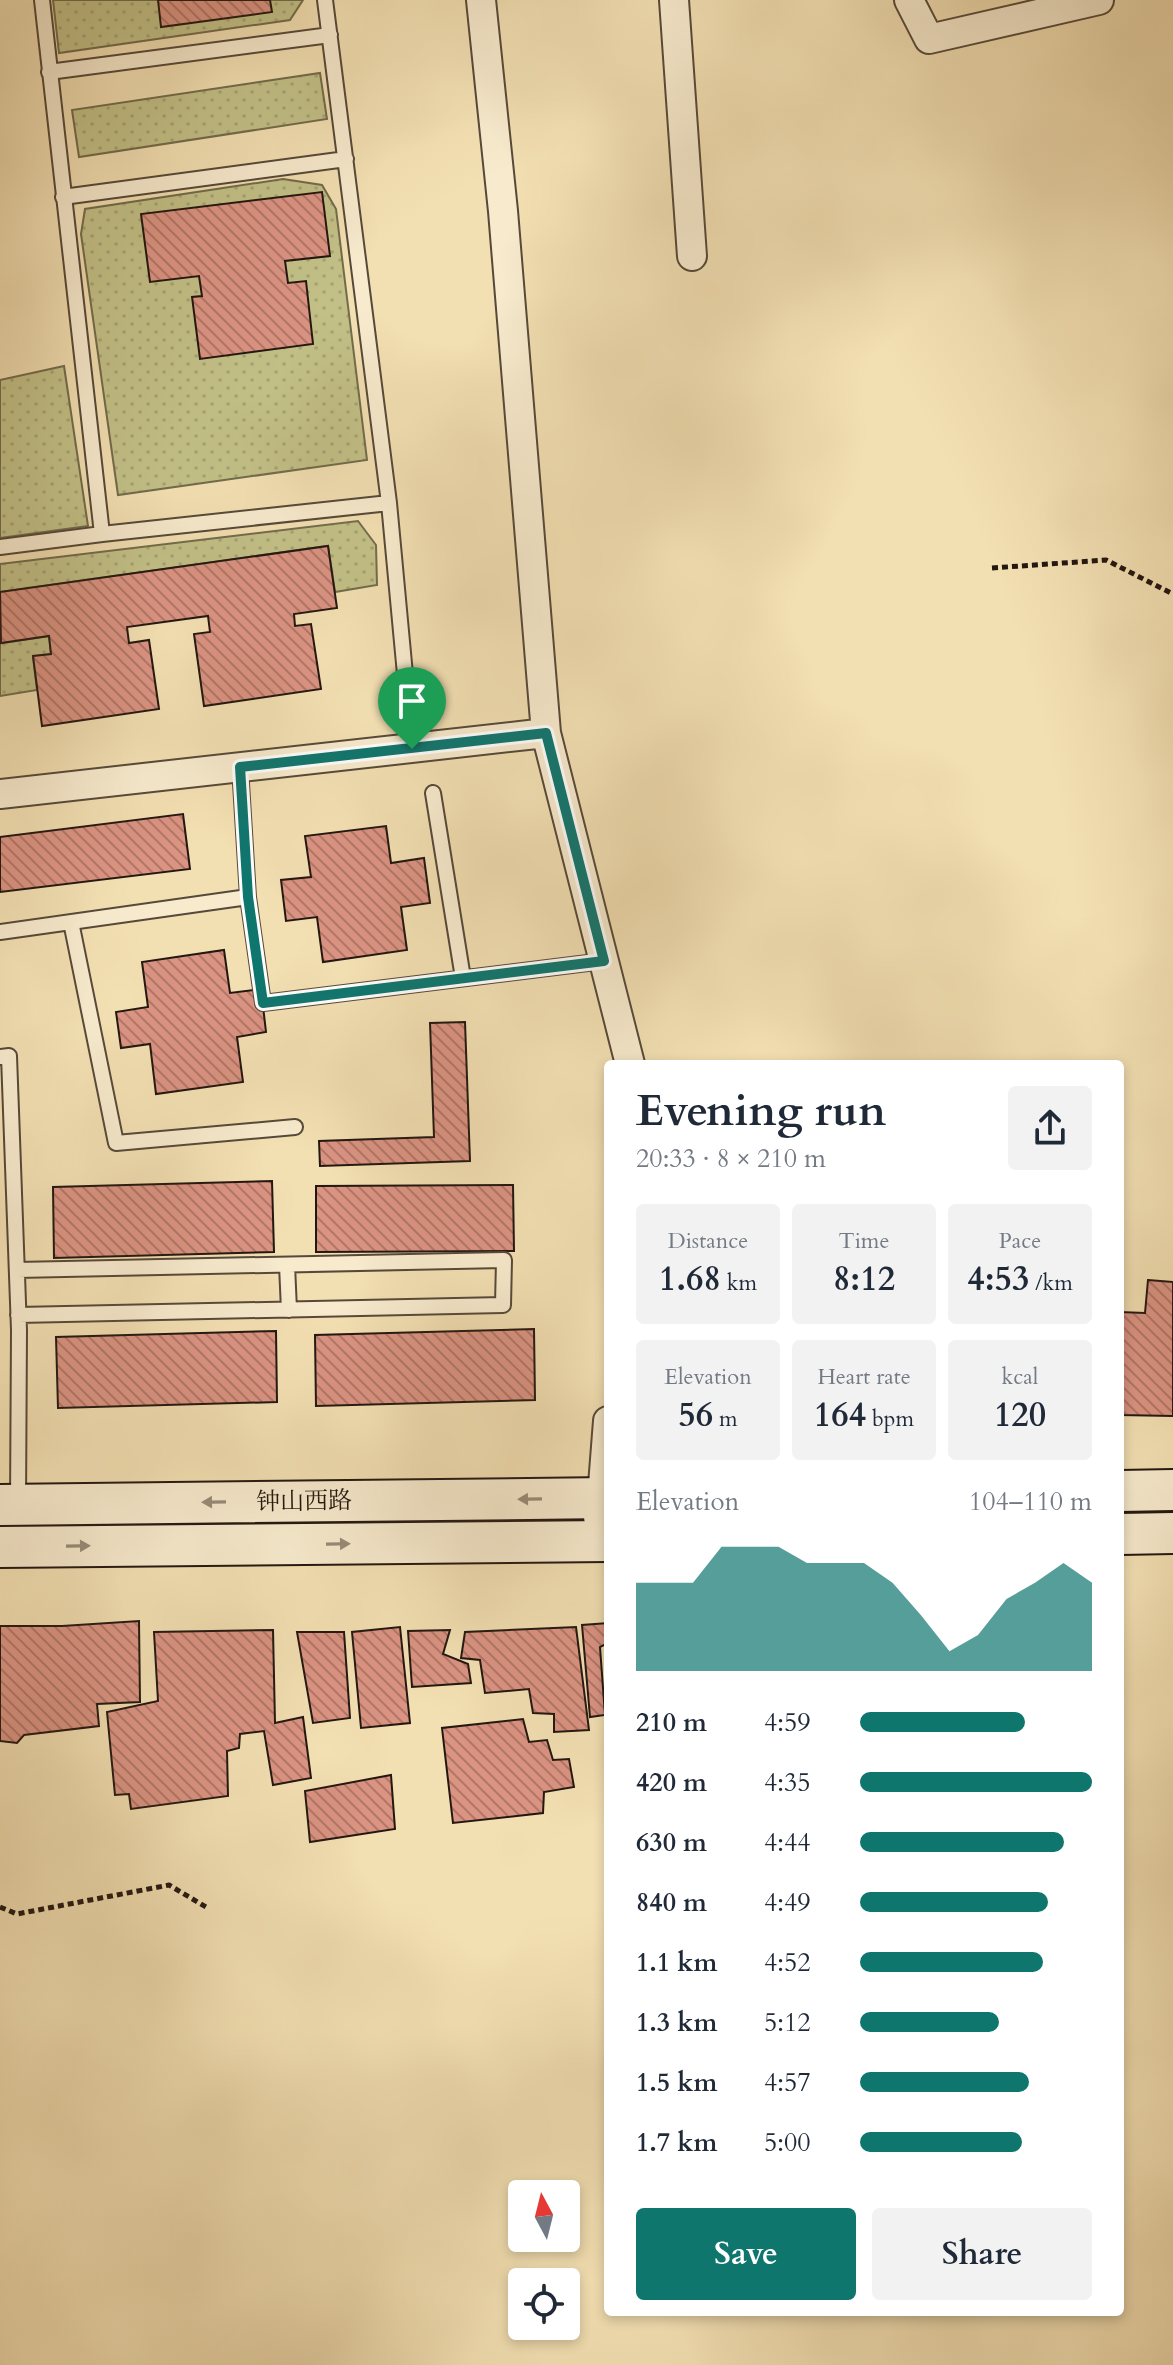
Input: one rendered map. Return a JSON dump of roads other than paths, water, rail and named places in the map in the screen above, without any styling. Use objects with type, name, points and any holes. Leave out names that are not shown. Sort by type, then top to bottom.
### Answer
[{"type":"main road","points":[[1124,1491],[1173,1490]]},
{"type":"main road","name":"钟山西路","points":[[11,1526],[604,1498]]},
{"type":"main road","name":"钟山西路","points":[[11,1526],[600,1541]]},
{"type":"main road","points":[[1124,1534],[1173,1533]]},
{"type":"street","points":[[481,0],[503,211],[546,733],[629,1060]]},
{"type":"street","points":[[674,0],[692,256]]},
{"type":"street","points":[[909,0],[929,39],[1099,0]]},
{"type":"street","points":[[0,794],[546,733]]},
{"type":"street","points":[[600,1541],[604,1507]]},
{"type":"lane","points":[[42,0],[102,534]]},
{"type":"lane","points":[[325,0],[389,503],[412,749]]},
{"type":"lane","points":[[49,72],[330,35]]},
{"type":"lane","points":[[63,197],[346,159]]},
{"type":"lane","points":[[0,547],[389,503]]},
{"type":"lane","points":[[240,767],[248,897],[263,1003],[604,961]]},
{"type":"lane","points":[[433,793],[463,978]]},
{"type":"lane","points":[[0,932],[248,897]]},
{"type":"lane","points":[[71,922],[116,1143],[295,1127]]},
{"type":"lane","points":[[0,1057],[9,1056],[17,1270],[11,1526]]},
{"type":"lane","points":[[17,1270],[504,1260],[503,1305],[18,1315]]},
{"type":"lane","points":[[287,1265],[289,1310]]}]
